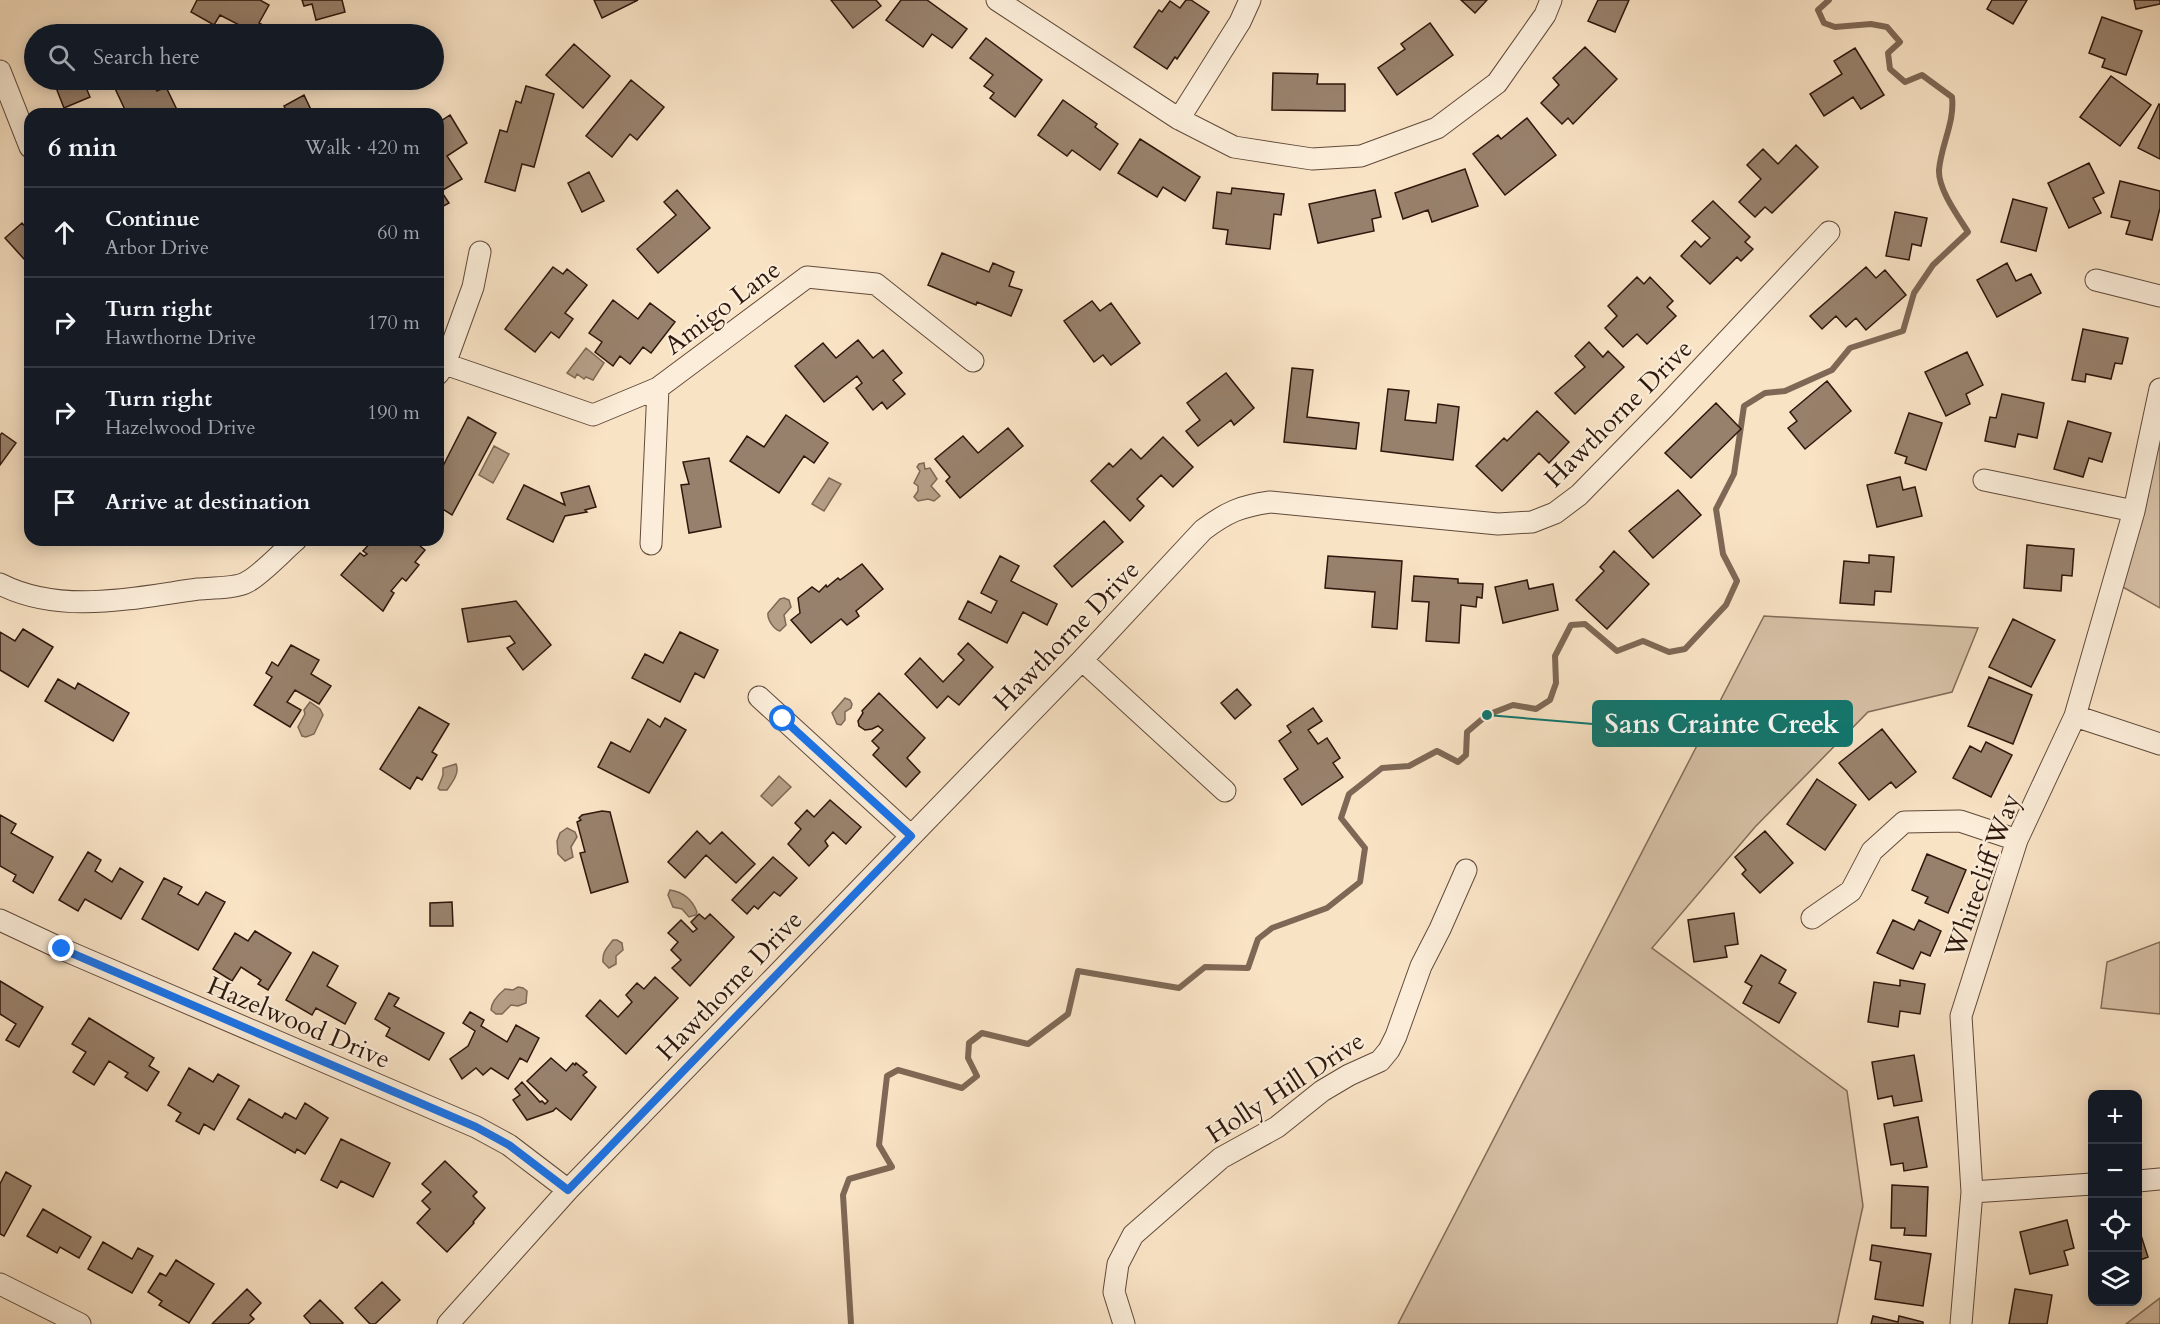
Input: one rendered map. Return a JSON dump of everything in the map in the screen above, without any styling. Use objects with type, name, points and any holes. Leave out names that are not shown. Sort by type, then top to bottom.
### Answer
[{"type":"street","points":[[997,0],[1179,119],[1234,147],[1311,159],[1361,156],[1437,128],[1497,83],[1545,15],[1551,0]]},
{"type":"street","points":[[1179,119],[1240,22],[1250,0]]},
{"type":"street","points":[[0,71],[24,132]]},
{"type":"street","name":"Hawthorne Drive","points":[[448,1324],[568,1190],[1082,660],[1203,530],[1221,516],[1246,506],[1270,502],[1498,524],[1532,522],[1554,513],[1579,495],[1664,408],[1828,232]]},
{"type":"street","name":"Amigo Lane","points":[[444,364],[473,287],[480,252]]},
{"type":"street","name":"Amigo Lane","points":[[444,370],[593,415],[657,388],[807,277],[876,284],[973,361]]},
{"type":"street","points":[[2096,280],[2160,296]]},
{"type":"street","name":"Amigo Lane","points":[[651,544],[657,388]]},
{"type":"street","name":"Whitecliff Way","points":[[1961,1324],[1972,1192],[1961,1016],[2018,840],[2075,716],[2134,511],[2160,388]]},
{"type":"street","points":[[1984,480],[2134,511]]},
{"type":"street","points":[[0,584],[20,594],[77,602],[106,601],[246,583],[289,546]]},
{"type":"street","points":[[1082,660],[1225,791]]},
{"type":"street","points":[[759,697],[911,836]]},
{"type":"street","points":[[2075,716],[2160,744]]},
{"type":"street","points":[[1812,918],[1851,891],[1872,851],[1904,822],[1960,821],[2018,840]]},
{"type":"street","name":"Holly Hill Drive","points":[[1124,1324],[1114,1292],[1118,1264],[1133,1235],[1221,1158],[1277,1127],[1322,1091],[1349,1075],[1380,1061],[1389,1050],[1421,966],[1466,870]]},
{"type":"street","name":"Hazelwood Drive","points":[[0,920],[62,949],[476,1127],[509,1145],[568,1190]]},
{"type":"street","points":[[2142,1181],[2160,1179]]},
{"type":"street","points":[[1972,1192],[2088,1184]]},
{"type":"street","points":[[0,1284],[80,1324]]},
{"type":"shaded area","points":[[586,348],[604,363],[593,380],[586,377],[584,379],[577,374],[575,378],[567,373]]},
{"type":"shaded area","points":[[2160,389],[2160,608],[2114,582]]},
{"type":"shaded area","points":[[494,446],[509,454],[493,483],[479,475]]},
{"type":"shaded area","points":[[924,463],[925,469],[930,468],[937,479],[931,486],[940,496],[934,501],[928,499],[918,501],[914,497],[918,486],[914,483],[920,471],[917,467]]},
{"type":"shaded area","points":[[829,478],[841,484],[824,511],[812,504]]},
{"type":"shaded area","points":[[780,599],[789,600],[791,607],[784,615],[786,625],[780,631],[771,624],[768,613]]},
{"type":"shaded area","points":[[1764,616],[1978,628],[1952,692],[1868,712],[1755,827],[1652,948],[1847,1091],[1863,1206],[1837,1324],[1398,1324]]},
{"type":"shaded area","points":[[845,698],[852,704],[851,708],[845,712],[845,720],[841,725],[837,724],[832,713]]},
{"type":"shaded area","points":[[310,702],[320,709],[323,715],[314,734],[306,737],[302,736],[298,727],[305,714],[304,710]]},
{"type":"shaded area","points":[[456,764],[457,771],[453,781],[447,790],[440,790],[438,788],[443,768]]},
{"type":"shaded area","points":[[779,776],[791,787],[772,806],[761,796]]},
{"type":"shaded area","points":[[567,828],[575,832],[577,837],[571,847],[573,857],[565,861],[558,854],[557,841],[560,833]]},
{"type":"shaded area","points":[[670,890],[683,894],[690,900],[697,912],[696,915],[689,917],[682,909],[673,907],[668,895]]},
{"type":"shaded area","points":[[613,940],[622,943],[623,950],[616,956],[616,964],[609,968],[603,962],[603,955]]},
{"type":"shaded area","points":[[2160,942],[2160,1014],[2101,1008],[2107,962]]},
{"type":"shaded area","points":[[518,987],[527,991],[526,1003],[518,1006],[511,1005],[502,1014],[496,1014],[491,1010],[494,1001],[505,989],[513,990]]},
{"type":"shaded area","points":[[2160,1298],[2160,1324],[2126,1324]]},
{"type":"building","points":[[197,0],[260,0],[269,5],[259,23],[261,24],[237,24],[220,15],[212,24],[191,12]]},
{"type":"building","points":[[302,0],[342,0],[345,12],[316,20],[312,4],[304,6]]},
{"type":"building","points":[[594,0],[638,0],[602,18]]},
{"type":"building","points":[[831,0],[876,0],[881,6],[853,28]]},
{"type":"building","points":[[901,0],[927,0],[967,29],[952,48],[932,34],[923,47],[886,20]]},
{"type":"building","points":[[1186,0],[1191,0],[1209,12],[1177,59],[1175,57],[1167,69],[1134,47],[1159,10],[1162,12],[1170,1],[1180,8]]},
{"type":"building","points":[[1461,0],[1487,0],[1475,13]]},
{"type":"building","points":[[1598,0],[1629,0],[1615,32],[1588,21]]},
{"type":"building","points":[[1992,0],[2027,0],[2013,24],[1987,9]]},
{"type":"building","points":[[2134,0],[2160,0],[2160,4],[2136,9]]},
{"type":"building","points":[[2102,17],[2142,31],[2126,75],[2102,67],[2105,59],[2089,53]]},
{"type":"building","points":[[1430,23],[1453,55],[1397,95],[1378,68],[1405,49],[1401,44]]},
{"type":"building","points":[[986,38],[1042,80],[1015,117],[990,98],[994,93],[984,86],[993,75],[970,58]]},
{"type":"building","points":[[574,44],[610,76],[583,108],[546,75]]},
{"type":"building","points":[[1585,47],[1617,79],[1573,124],[1568,118],[1562,124],[1541,103],[1559,85],[1553,78]]},
{"type":"building","points":[[1855,48],[1884,95],[1861,109],[1853,97],[1824,116],[1810,94],[1842,74],[1834,61]]},
{"type":"building","points":[[1273,73],[1318,74],[1317,84],[1345,84],[1345,111],[1272,110]]},
{"type":"building","points":[[2111,76],[2151,105],[2120,146],[2080,117]]},
{"type":"building","points":[[631,80],[664,107],[637,140],[630,134],[612,157],[586,136]]},
{"type":"building","points":[[526,86],[554,94],[534,167],[522,164],[515,191],[485,182],[500,130],[507,132],[516,101],[521,103]]},
{"type":"building","points":[[57,90],[87,90],[90,97],[64,108]]},
{"type":"building","points":[[116,90],[167,90],[176,108],[124,108]]},
{"type":"building","points":[[304,95],[310,108],[285,108],[284,106]]},
{"type":"building","points":[[1063,100],[1097,124],[1095,127],[1118,144],[1100,170],[1072,150],[1067,156],[1038,135]]},
{"type":"building","points":[[2160,105],[2160,159],[2138,148]]},
{"type":"building","points":[[450,115],[467,143],[447,156],[462,179],[444,189],[444,119]]},
{"type":"building","points":[[1527,118],[1556,155],[1505,195],[1473,154],[1498,135],[1501,139]]},
{"type":"building","points":[[1140,139],[1200,177],[1185,201],[1163,187],[1157,197],[1118,173]]},
{"type":"building","points":[[1796,145],[1818,167],[1772,213],[1765,207],[1755,217],[1739,202],[1761,179],[1747,165],[1763,149],[1778,164]]},
{"type":"building","points":[[2089,163],[2104,193],[2093,198],[2101,213],[2069,228],[2048,183]]},
{"type":"building","points":[[1465,169],[1478,206],[1432,222],[1428,210],[1403,219],[1395,193]]},
{"type":"building","points":[[589,172],[604,201],[582,212],[568,183]]},
{"type":"building","points":[[2120,181],[2160,191],[2160,208],[2152,240],[2126,234],[2130,221],[2111,217]]},
{"type":"building","points":[[1232,188],[1284,194],[1281,215],[1274,214],[1270,249],[1226,244],[1228,230],[1213,228],[1217,192],[1231,194]]},
{"type":"building","points":[[677,190],[710,228],[658,273],[637,249],[676,215],[664,202]]},
{"type":"building","points":[[1375,190],[1381,217],[1372,219],[1374,231],[1318,243],[1309,204]]},
{"type":"building","points":[[444,196],[449,203],[444,206]]},
{"type":"building","points":[[2013,199],[2047,208],[2036,251],[2001,242]]},
{"type":"building","points":[[1713,201],[1750,237],[1745,242],[1753,249],[1741,261],[1737,257],[1710,284],[1681,256],[1695,241],[1701,247],[1710,238],[1692,221]]},
{"type":"building","points":[[1895,212],[1927,218],[1921,246],[1912,244],[1909,260],[1886,256]]},
{"type":"building","points":[[22,223],[24,225],[24,259],[5,238]]},
{"type":"building","points":[[942,253],[989,272],[993,263],[1014,272],[1009,286],[1022,290],[1011,316],[977,302],[976,305],[928,285]]},
{"type":"building","points":[[2007,263],[2016,281],[2031,274],[2041,293],[1997,317],[1977,280]]},
{"type":"building","points":[[553,267],[563,274],[567,269],[587,285],[565,313],[573,319],[559,338],[551,332],[535,352],[505,329]]},
{"type":"building","points":[[1866,267],[1876,278],[1885,270],[1906,295],[1866,330],[1856,318],[1846,327],[1836,316],[1822,329],[1810,316]]},
{"type":"building","points":[[1637,277],[1644,284],[1650,277],[1673,301],[1667,307],[1676,316],[1647,344],[1637,334],[1623,347],[1605,328],[1617,316],[1608,306]]},
{"type":"building","points":[[613,300],[638,319],[650,303],[675,322],[651,353],[643,347],[630,364],[620,356],[613,366],[595,352],[602,342],[589,333]]},
{"type":"building","points":[[1092,301],[1100,311],[1111,303],[1140,343],[1111,365],[1103,355],[1094,362],[1064,321]]},
{"type":"building","points":[[2083,329],[2128,338],[2122,364],[2115,363],[2111,379],[2086,374],[2085,382],[2072,380]]},
{"type":"building","points":[[858,340],[873,358],[883,350],[902,373],[893,380],[905,394],[887,409],[882,402],[873,410],[856,388],[862,383],[857,376],[824,402],[795,366],[823,343],[836,358]]},
{"type":"building","points":[[1589,342],[1603,357],[1608,351],[1624,367],[1575,414],[1555,393],[1585,367],[1575,356]]},
{"type":"building","points":[[1967,352],[1983,385],[1966,394],[1970,404],[1946,416],[1925,372]]},
{"type":"building","points":[[1292,368],[1313,370],[1307,417],[1359,423],[1356,449],[1284,442]]},
{"type":"building","points":[[1226,373],[1254,408],[1234,425],[1231,420],[1198,446],[1186,431],[1200,420],[1187,403]]},
{"type":"building","points":[[1827,381],[1851,411],[1805,449],[1788,428],[1797,421],[1790,412]]},
{"type":"building","points":[[1388,389],[1409,391],[1405,420],[1436,423],[1438,404],[1459,407],[1453,460],[1381,451]]},
{"type":"building","points":[[2002,394],[2044,403],[2037,438],[2018,434],[2015,447],[1985,441],[1990,417],[1996,418]]},
{"type":"building","points":[[1716,403],[1741,429],[1691,478],[1665,453]]},
{"type":"building","points":[[1537,411],[1569,442],[1549,463],[1539,453],[1502,491],[1476,466],[1504,438],[1507,441]]},
{"type":"building","points":[[1909,413],[1942,423],[1926,470],[1905,463],[1907,457],[1895,453]]},
{"type":"building","points":[[786,415],[828,443],[814,463],[804,456],[779,493],[730,461],[747,436],[764,447]]},
{"type":"building","points":[[468,417],[496,433],[452,515],[444,510],[444,464]]},
{"type":"building","points":[[2068,421],[2111,433],[2102,462],[2089,458],[2083,477],[2054,469]]},
{"type":"building","points":[[1008,428],[1023,446],[960,498],[946,481],[950,477],[935,459],[963,436],[978,453]]},
{"type":"building","points":[[2,433],[16,443],[0,465],[0,435]]},
{"type":"building","points":[[1163,437],[1193,467],[1173,487],[1161,475],[1137,499],[1144,506],[1130,521],[1091,481],[1109,463],[1113,467],[1131,449],[1141,459]]},
{"type":"building","points":[[709,458],[721,527],[689,533],[681,485],[689,484],[683,462]]},
{"type":"building","points":[[1900,477],[1903,490],[1915,487],[1922,516],[1877,527],[1867,485]]},
{"type":"building","points":[[524,485],[565,505],[561,493],[589,486],[596,507],[585,510],[587,512],[565,516],[553,542],[507,519]]},
{"type":"building","points":[[1678,490],[1701,515],[1653,558],[1629,531]]},
{"type":"building","points":[[1104,521],[1123,542],[1072,587],[1054,566]]},
{"type":"building","points":[[2027,545],[2074,549],[2072,576],[2062,575],[2061,591],[2024,588]]},
{"type":"building","points":[[368,546],[420,546],[425,550],[415,562],[419,565],[406,581],[402,578],[391,591],[394,593],[383,611],[341,575],[360,553],[364,556],[367,554],[363,551]]},
{"type":"building","points":[[1614,551],[1649,584],[1607,629],[1576,600],[1604,571],[1600,567]]},
{"type":"building","points":[[1869,555],[1894,557],[1891,592],[1875,591],[1874,605],[1840,603],[1844,561],[1869,563]]},
{"type":"building","points":[[1000,556],[1019,566],[1011,581],[1057,604],[1047,625],[1023,612],[1007,643],[959,619],[968,601],[991,613],[997,601],[981,593]]},
{"type":"building","points":[[1328,556],[1402,561],[1397,629],[1372,627],[1375,592],[1325,588]]},
{"type":"building","points":[[862,564],[883,589],[856,611],[859,616],[847,625],[841,619],[811,643],[791,620],[800,613],[798,598],[812,587],[819,592],[826,585],[827,587],[838,578],[840,580]]},
{"type":"building","points":[[1414,576],[1458,579],[1458,583],[1483,584],[1482,598],[1477,597],[1476,607],[1461,605],[1459,643],[1426,641],[1429,602],[1412,601]]},
{"type":"building","points":[[1527,580],[1529,589],[1553,584],[1558,610],[1503,623],[1495,587]]},
{"type":"building","points":[[516,601],[551,645],[523,670],[507,648],[515,643],[510,636],[468,642],[462,609]]},
{"type":"building","points":[[2013,619],[2055,640],[2031,687],[1989,667]]},
{"type":"building","points":[[23,629],[53,647],[28,687],[0,670],[0,632],[15,641]]},
{"type":"building","points":[[680,632],[718,650],[704,678],[695,673],[680,702],[632,678],[645,654],[663,663]]},
{"type":"building","points":[[968,643],[993,667],[959,705],[948,696],[937,708],[905,674],[920,658],[943,682],[964,660],[958,654]]},
{"type":"building","points":[[291,645],[319,660],[311,674],[331,686],[319,704],[295,690],[287,702],[301,710],[290,727],[254,705],[272,677],[266,673],[272,662],[278,666]]},
{"type":"building","points":[[1989,677],[2032,695],[2013,744],[1968,726]]},
{"type":"building","points":[[58,679],[75,689],[78,683],[129,713],[113,741],[45,701]]},
{"type":"building","points":[[1237,689],[1251,705],[1235,719],[1221,703]]},
{"type":"building","points":[[879,693],[925,738],[907,758],[920,772],[906,787],[873,755],[879,748],[872,741],[883,730],[878,726],[865,730],[859,726],[858,721],[862,711]]},
{"type":"building","points":[[419,707],[449,724],[432,752],[437,755],[422,780],[417,777],[410,789],[380,769]]},
{"type":"building","points":[[1313,708],[1322,721],[1308,730],[1318,744],[1327,738],[1340,758],[1333,763],[1343,777],[1302,805],[1284,779],[1298,769],[1279,741],[1291,732],[1287,726]]},
{"type":"building","points":[[665,718],[686,730],[649,793],[598,767],[611,742],[630,752],[648,719],[660,727]]},
{"type":"building","points":[[1882,729],[1916,772],[1896,788],[1891,782],[1869,800],[1839,763]]},
{"type":"building","points":[[1986,742],[2012,755],[1991,797],[1953,778],[1970,746],[1981,752]]},
{"type":"building","points":[[1817,779],[1856,805],[1825,850],[1787,824]]},
{"type":"building","points":[[830,800],[861,827],[846,844],[833,832],[825,841],[828,846],[809,866],[788,844],[801,829],[795,823],[807,810],[814,817]]},
{"type":"building","points":[[602,811],[610,812],[628,882],[591,893],[580,853],[585,852],[577,822],[581,820],[579,818],[582,815]]},
{"type":"building","points":[[0,815],[16,824],[11,833],[53,857],[33,893],[13,881],[16,875],[0,866]]},
{"type":"building","points":[[697,831],[710,844],[722,832],[755,864],[736,883],[706,855],[685,878],[668,862]]},
{"type":"building","points":[[1765,831],[1793,863],[1760,893],[1742,874],[1746,870],[1735,857]]},
{"type":"building","points":[[88,852],[101,860],[95,871],[112,882],[120,868],[143,882],[121,919],[85,899],[78,911],[59,900]]},
{"type":"building","points":[[1927,854],[1966,870],[1948,913],[1925,903],[1928,897],[1912,890]]},
{"type":"building","points":[[773,857],[797,878],[780,896],[774,892],[758,909],[754,906],[747,914],[732,900]]},
{"type":"building","points":[[164,878],[182,887],[178,894],[198,905],[206,892],[225,902],[198,950],[142,919]]},
{"type":"building","points":[[452,902],[453,926],[430,926],[430,903]]},
{"type":"building","points":[[1734,913],[1738,944],[1725,946],[1727,957],[1694,962],[1688,920]]},
{"type":"building","points":[[699,914],[705,919],[710,914],[734,937],[690,986],[672,968],[681,960],[671,950],[678,942],[668,933],[681,920],[693,932],[697,929],[691,922]]},
{"type":"building","points":[[1893,920],[1914,930],[1919,920],[1941,931],[1930,956],[1921,952],[1913,969],[1877,953]]},
{"type":"building","points":[[255,931],[291,953],[268,990],[258,984],[261,980],[241,967],[232,981],[213,969],[235,933],[248,941]]},
{"type":"building","points":[[313,952],[338,966],[327,986],[356,1003],[345,1024],[316,1008],[312,1015],[286,1000]]},
{"type":"building","points":[[1761,955],[1786,970],[1779,983],[1796,993],[1779,1023],[1743,1003],[1752,986],[1745,982]]},
{"type":"building","points":[[655,977],[678,998],[626,1054],[586,1016],[600,1000],[618,1017],[632,1002],[626,995],[637,983],[644,989]]},
{"type":"building","points":[[1900,980],[1925,984],[1920,1014],[1900,1011],[1898,1027],[1868,1022],[1874,982],[1900,986]]},
{"type":"building","points":[[0,981],[43,1007],[19,1047],[6,1040],[16,1024],[0,1014]]},
{"type":"building","points":[[389,993],[399,998],[394,1006],[444,1033],[429,1060],[386,1036],[390,1028],[375,1019]]},
{"type":"building","points":[[470,1012],[484,1020],[481,1026],[507,1042],[516,1025],[539,1038],[527,1062],[520,1058],[508,1079],[491,1068],[483,1075],[476,1068],[462,1079],[450,1059],[468,1046],[475,1031],[463,1023]]},
{"type":"building","points":[[89,1018],[154,1058],[149,1066],[159,1072],[147,1091],[125,1077],[128,1073],[109,1061],[94,1085],[73,1072],[86,1052],[72,1044]]},
{"type":"building","points":[[1914,1055],[1922,1101],[1894,1106],[1892,1096],[1878,1099],[1872,1062]]},
{"type":"building","points":[[551,1058],[566,1071],[573,1063],[575,1065],[576,1063],[587,1072],[583,1075],[596,1087],[571,1120],[556,1108],[527,1120],[513,1100],[520,1095],[515,1089],[522,1082],[540,1102],[545,1104],[548,1101],[527,1081]]},
{"type":"building","points":[[189,1068],[213,1082],[218,1074],[239,1086],[214,1130],[204,1124],[199,1134],[176,1121],[181,1113],[168,1105]]},
{"type":"building","points":[[249,1099],[282,1118],[285,1113],[296,1119],[305,1103],[328,1118],[305,1154],[297,1149],[295,1153],[237,1119]]},
{"type":"building","points":[[1918,1117],[1927,1167],[1904,1171],[1903,1163],[1891,1165],[1884,1124]]},
{"type":"building","points":[[341,1139],[390,1163],[373,1197],[341,1181],[337,1188],[321,1180]]},
{"type":"building","points":[[445,1161],[477,1192],[473,1196],[485,1208],[447,1252],[417,1223],[430,1209],[422,1201],[431,1192],[422,1184]]},
{"type":"building","points":[[6,1172],[31,1186],[4,1236],[0,1234],[0,1184]]},
{"type":"building","points":[[1892,1185],[1928,1187],[1926,1236],[1904,1235],[1905,1228],[1891,1228]]},
{"type":"building","points":[[43,1209],[91,1237],[79,1258],[60,1247],[57,1253],[27,1236]]},
{"type":"building","points":[[2067,1220],[2074,1248],[2064,1251],[2068,1265],[2030,1274],[2020,1232]]},
{"type":"building","points":[[2142,1238],[2148,1257],[2142,1259]]},
{"type":"building","points":[[103,1242],[132,1259],[138,1248],[153,1256],[132,1293],[88,1269]]},
{"type":"building","points":[[1872,1245],[1931,1254],[1923,1306],[1875,1299],[1881,1262],[1870,1260]]},
{"type":"building","points":[[176,1260],[214,1284],[189,1323],[159,1305],[162,1301],[148,1292],[160,1273],[166,1276]]},
{"type":"building","points":[[382,1282],[400,1300],[375,1324],[370,1324],[355,1308]]},
{"type":"building","points":[[247,1289],[261,1303],[250,1315],[254,1319],[248,1324],[212,1324]]},
{"type":"building","points":[[2015,1289],[2052,1295],[2047,1324],[2009,1324]]},
{"type":"building","points":[[320,1300],[342,1324],[311,1324],[304,1316]]},
{"type":"building","points":[[1873,1316],[1898,1322],[1899,1316],[1923,1322],[1923,1324],[1871,1324]]},
{"type":"waterway","points":[[851,1324],[843,1195],[849,1179],[892,1167],[879,1145],[887,1076],[898,1070],[962,1088],[977,1076],[968,1058],[969,1043],[982,1033],[1028,1044],[1068,1014],[1078,971],[1179,988],[1205,967],[1248,968],[1258,939],[1272,928],[1327,908],[1360,882],[1365,848],[1341,818],[1349,794],[1382,768],[1409,766],[1437,751],[1458,762],[1466,755],[1467,732],[1487,715],[1513,705],[1536,709],[1550,700],[1556,683],[1555,656],[1571,625],[1585,624],[1617,651],[1643,641],[1669,652],[1685,649],[1726,605],[1737,581],[1723,554],[1716,509],[1734,474],[1744,406],[1765,393],[1785,391],[1832,370],[1850,348],[1903,331],[1914,293],[1933,265],[1968,232],[1949,202],[1939,170],[1952,115],[1952,97],[1922,75],[1905,82],[1890,69],[1888,53],[1900,42],[1887,27],[1871,24],[1835,27],[1824,23],[1818,10],[1829,0]]},
{"type":"place","name":"Sans Crainte Creek","points":[[1487,715]]},
{"type":"route","points":[[62,949],[476,1127],[509,1145],[568,1190],[911,836],[783,719]]}]
